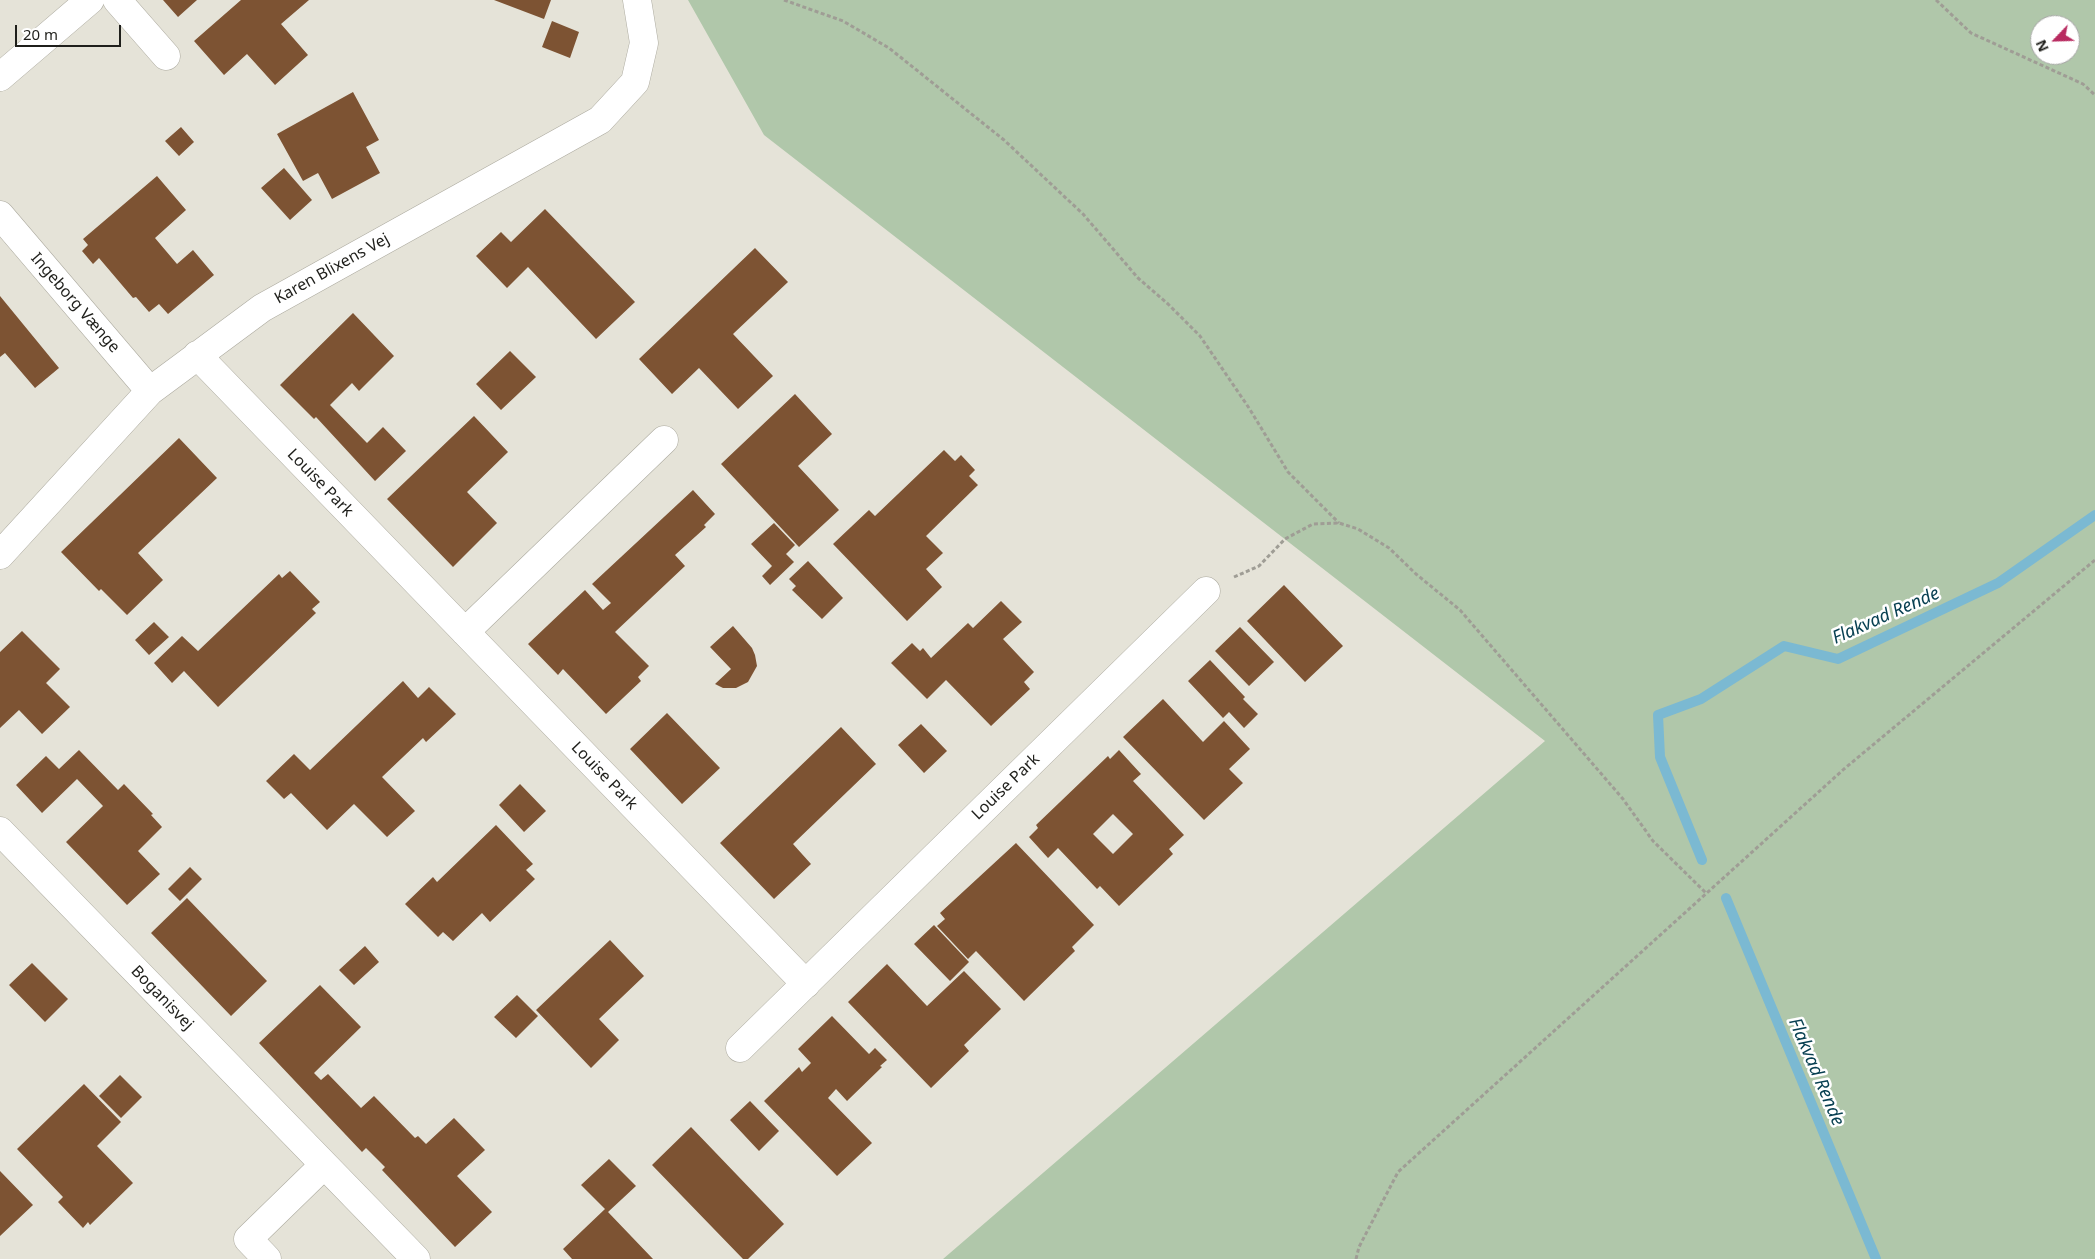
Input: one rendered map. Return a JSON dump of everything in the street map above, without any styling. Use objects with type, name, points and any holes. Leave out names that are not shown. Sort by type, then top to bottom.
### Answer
[{"type":"street","points":[[0,77],[90,0]]},
{"type":"street","points":[[117,0],[166,56]]},
{"type":"street","name":"Karen Blixens Vej","points":[[0,555],[150,391],[197,355],[262,308],[600,120],[635,82],[644,43],[637,0]]},
{"type":"street","name":"Ingeborg Vænge","points":[[0,215],[150,391]]},
{"type":"street","name":"Louise Park","points":[[197,355],[806,984]]},
{"type":"street","points":[[465,632],[664,440]]},
{"type":"street","name":"Louise Park","points":[[740,1048],[1206,590]]},
{"type":"street","name":"Boganisvej","points":[[0,831],[416,1259]]},
{"type":"street","points":[[267,1259],[248,1240],[324,1165]]},
{"type":"path","points":[[784,0],[843,21],[889,48],[1004,140],[1083,214],[1138,278],[1168,304],[1200,336],[1288,472],[1339,523]]},
{"type":"path","points":[[1936,0],[1972,33],[2083,84],[2095,96]]},
{"type":"path","points":[[1206,590],[1259,566],[1285,539],[1312,524],[1339,523],[1358,529],[1389,548],[1416,574],[1460,610],[1623,799],[1653,841],[1706,894]]},
{"type":"path","points":[[1356,1259],[1359,1247],[1398,1172],[1844,769],[2095,560]]},
{"type":"green space","points":[[688,0],[2095,0],[2095,1259],[943,1259],[1545,741],[764,135]]},
{"type":"building","points":[[163,0],[197,0],[178,17]]},
{"type":"building","points":[[241,0],[309,0],[281,24],[308,55],[275,85],[247,54],[224,75],[194,41]]},
{"type":"building","points":[[494,0],[551,0],[544,19]]},
{"type":"building","points":[[552,21],[579,32],[570,58],[542,47]]},
{"type":"building","points":[[353,92],[379,140],[366,147],[380,173],[332,199],[318,173],[303,181],[277,134]]},
{"type":"building","points":[[181,127],[194,142],[179,156],[165,141]]},
{"type":"building","points":[[284,168],[312,200],[290,220],[261,188]]},
{"type":"building","points":[[157,176],[186,210],[155,238],[177,264],[193,250],[214,275],[168,314],[159,304],[149,312],[136,297],[133,298],[99,258],[93,264],[82,251],[88,245],[83,239]]},
{"type":"building","points":[[545,209],[635,302],[596,339],[528,267],[507,288],[476,256],[501,232],[511,242]]},
{"type":"building","points":[[755,248],[788,282],[733,334],[773,376],[738,409],[699,368],[672,394],[639,359]]},
{"type":"building","points":[[0,296],[59,368],[35,388],[5,353],[0,357]]},
{"type":"building","points":[[353,313],[394,356],[359,391],[352,383],[330,405],[367,443],[383,427],[406,451],[375,481],[316,417],[314,419],[280,385]]},
{"type":"building","points":[[510,351],[536,377],[501,410],[476,384]]},
{"type":"building","points":[[795,394],[832,434],[798,466],[839,510],[799,547],[721,464]]},
{"type":"building","points":[[474,416],[508,452],[467,492],[497,523],[453,567],[387,499]]},
{"type":"building","points":[[179,438],[217,478],[138,553],[163,580],[127,615],[101,589],[99,591],[61,552]]},
{"type":"building","points":[[944,450],[955,461],[961,455],[975,470],[969,476],[978,485],[926,536],[943,553],[926,569],[942,587],[907,621],[833,544],[869,510],[875,516]]},
{"type":"building","points":[[693,490],[715,514],[704,525],[706,527],[675,555],[685,566],[615,632],[649,666],[638,677],[641,681],[606,714],[563,669],[558,675],[528,644],[585,590],[603,610],[611,603],[592,584]]},
{"type":"building","points":[[774,523],[795,545],[786,554],[794,562],[770,585],[762,576],[772,566],[751,544]]},
{"type":"building","points":[[808,561],[843,598],[822,619],[792,590],[796,586],[789,579]]},
{"type":"building","points":[[290,571],[320,602],[312,609],[316,613],[218,707],[184,671],[172,683],[154,663],[182,636],[198,651],[279,574],[282,578]]},
{"type":"building","points":[[1284,585],[1343,646],[1305,682],[1247,621]]},
{"type":"building","points":[[1001,601],[1022,622],[1003,639],[1034,672],[1024,682],[1030,689],[991,726],[946,680],[927,699],[891,663],[912,643],[920,651],[923,648],[931,658],[968,623],[973,628]]},
{"type":"building","points":[[154,622],[169,637],[149,655],[135,640]]},
{"type":"building","points":[[733,626],[752,648],[757,666],[748,682],[736,688],[723,688],[715,684],[731,669],[710,647]]},
{"type":"building","points":[[1240,627],[1274,662],[1249,686],[1215,651]]},
{"type":"building","points":[[22,631],[60,669],[46,683],[70,707],[42,734],[19,710],[0,728],[0,652]]},
{"type":"building","points":[[1210,660],[1245,697],[1243,699],[1258,714],[1244,728],[1229,712],[1223,718],[1188,681]]},
{"type":"building","points":[[403,681],[418,698],[429,687],[456,714],[426,742],[423,738],[382,777],[415,811],[387,837],[354,804],[327,830],[291,793],[284,799],[266,781],[294,754],[310,770]]},
{"type":"building","points":[[1163,699],[1203,742],[1224,721],[1250,749],[1229,769],[1243,783],[1204,820],[1123,737]]},
{"type":"building","points":[[667,713],[720,768],[682,804],[630,749]]},
{"type":"building","points":[[921,724],[947,751],[924,773],[898,745]]},
{"type":"building","points":[[841,727],[876,764],[793,844],[811,864],[774,899],[720,843]]},
{"type":"building","points":[[79,750],[118,790],[124,784],[153,814],[151,815],[162,827],[138,851],[160,874],[127,905],[66,842],[103,806],[77,779],[42,813],[16,785],[46,756],[59,769]]},
{"type":"building","points":[[1119,750],[1141,774],[1133,781],[1184,835],[1169,849],[1173,854],[1119,906],[1100,886],[1097,889],[1058,848],[1048,858],[1029,837],[1038,828],[1036,825],[1108,756],[1110,759]],"holes":[[[1113,814],[1133,834],[1113,854],[1093,834]]]},
{"type":"building","points":[[520,784],[546,811],[524,832],[499,805]]},
{"type":"building","points":[[496,825],[533,864],[526,870],[535,879],[490,922],[482,913],[453,941],[443,932],[438,937],[405,904],[433,877],[437,882]]},
{"type":"building","points":[[1016,843],[1094,925],[1072,947],[1075,951],[1024,1001],[976,951],[968,959],[937,926],[945,919],[940,913]]},
{"type":"building","points":[[190,867],[202,879],[180,901],[168,889]]},
{"type":"building","points":[[187,898],[267,981],[231,1016],[151,933]]},
{"type":"building","points":[[934,925],[969,962],[950,981],[914,944]]},
{"type":"building","points":[[610,940],[644,976],[599,1019],[619,1040],[591,1068],[536,1010]]},
{"type":"building","points":[[365,946],[379,962],[354,985],[339,970]]},
{"type":"building","points":[[32,963],[68,999],[45,1022],[9,985]]},
{"type":"building","points":[[887,964],[927,1006],[964,971],[1001,1009],[964,1045],[969,1051],[931,1088],[848,1002]]},
{"type":"building","points":[[320,985],[361,1027],[314,1073],[321,1080],[328,1074],[361,1108],[374,1096],[415,1138],[418,1136],[426,1144],[454,1118],[485,1150],[457,1176],[492,1212],[455,1247],[382,1170],[385,1167],[366,1148],[362,1152],[259,1043]]},
{"type":"building","points":[[517,995],[538,1016],[516,1038],[494,1017]]},
{"type":"building","points":[[832,1016],[869,1054],[875,1048],[887,1060],[847,1101],[836,1089],[828,1098],[872,1143],[837,1176],[764,1101],[799,1067],[802,1072],[811,1063],[798,1049]]},
{"type":"building","points":[[120,1075],[142,1097],[121,1118],[99,1096]]},
{"type":"building","points":[[84,1084],[121,1122],[97,1146],[133,1183],[90,1225],[88,1222],[83,1228],[58,1202],[63,1197],[17,1149]]},
{"type":"building","points":[[750,1101],[779,1131],[759,1151],[730,1120]]},
{"type":"building","points":[[691,1127],[784,1224],[748,1259],[743,1259],[652,1165]]},
{"type":"building","points":[[609,1159],[636,1186],[608,1212],[653,1259],[572,1259],[563,1249],[605,1209],[581,1185]]},
{"type":"building","points":[[0,1171],[33,1205],[0,1236]]},
{"type":"waterway","name":"Flakvad Rende","points":[[1702,860],[1660,757],[1658,715],[1701,699],[1784,646],[1838,659],[1998,583],[2095,515]]},
{"type":"waterway","name":"Flakvad Rende","points":[[1726,898],[1876,1259]]}]
